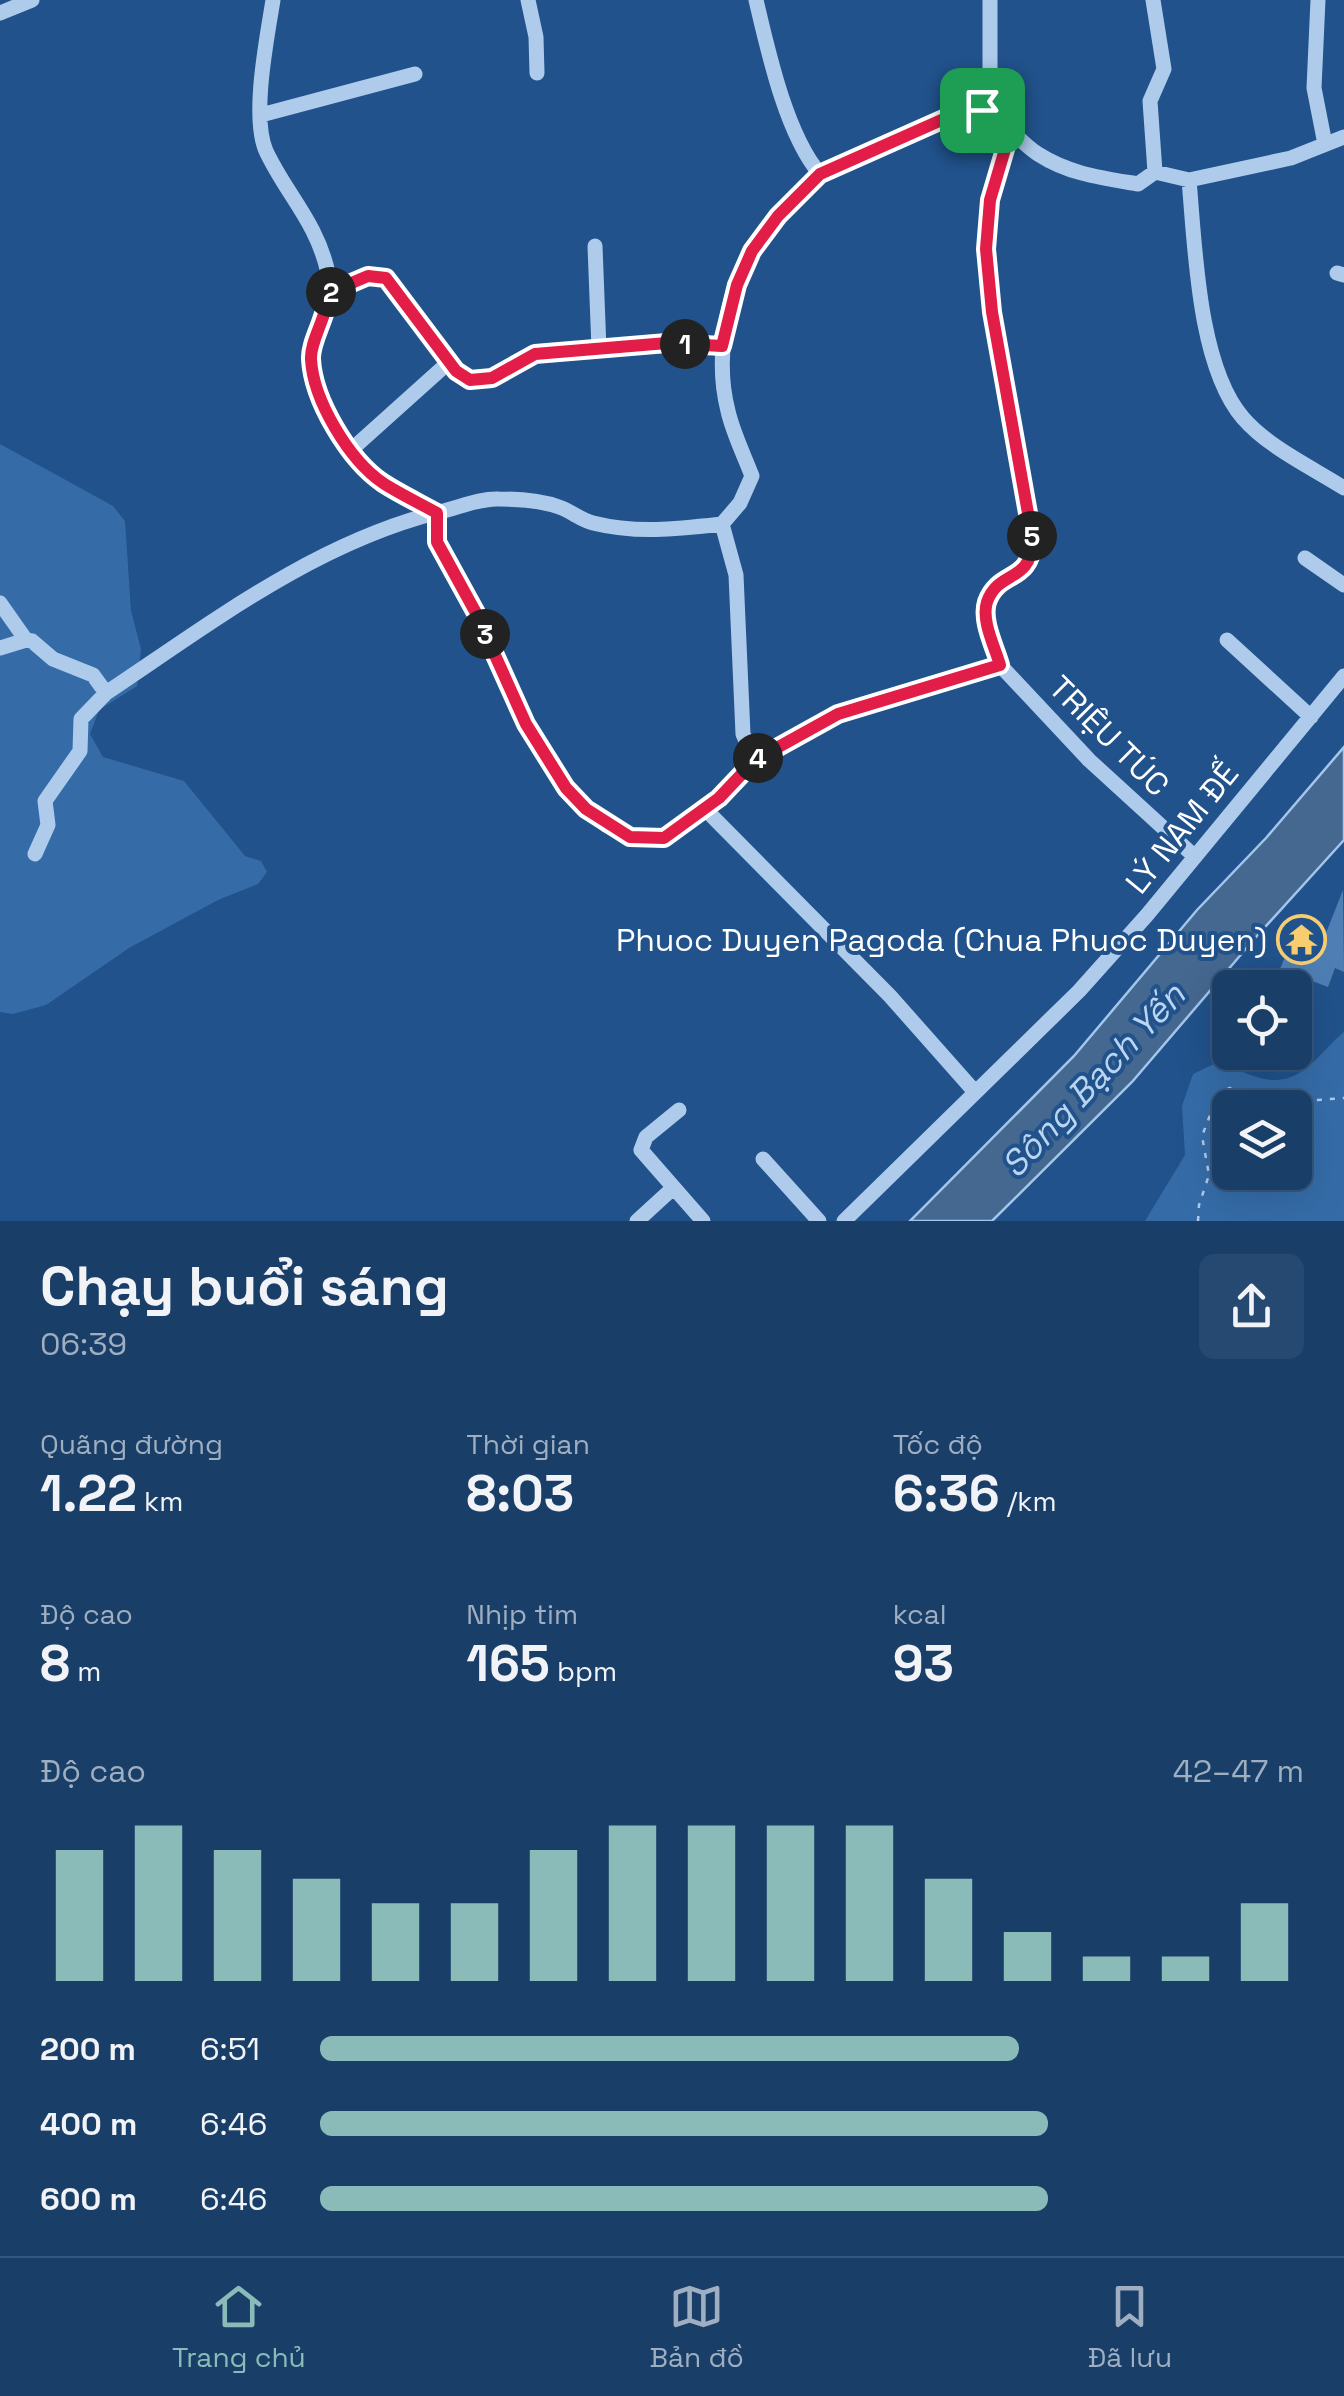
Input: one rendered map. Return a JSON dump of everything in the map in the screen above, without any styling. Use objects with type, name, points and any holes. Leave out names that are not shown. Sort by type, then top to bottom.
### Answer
[{"type":"street","points":[[8,7],[32,0]]},
{"type":"street","points":[[272,0],[260,115],[266,150],[308,216],[329,275],[328,311],[310,356],[318,392],[343,442],[380,481],[437,513]]},
{"type":"street","points":[[528,0],[536,36],[537,73]]},
{"type":"street","points":[[756,0],[776,80],[806,158],[820,174]]},
{"type":"street","points":[[990,0],[990,68],[996,115]]},
{"type":"street","points":[[1153,0],[1164,69],[1150,101],[1155,172]]},
{"type":"street","points":[[1318,0],[1314,88],[1325,144]]},
{"type":"street","points":[[260,115],[416,74]]},
{"type":"street","points":[[34,854],[48,825],[45,801],[80,751],[81,719],[106,693],[270,584],[402,521],[492,498],[532,499],[587,522],[626,530],[722,524],[740,504],[752,476],[727,410],[722,346],[737,285],[752,251],[778,216],[820,174],[946,118],[982,110],[996,115],[1035,153],[1075,173],[1138,184],[1155,172],[1190,180],[1291,158],[1344,136]]},
{"type":"street","points":[[437,513],[437,542],[442,554],[476,613],[526,724],[566,788],[586,809],[630,837],[664,838],[706,810],[755,760],[838,714],[1000,665],[987,626],[986,604],[1000,583],[1021,572],[1032,559],[1033,541],[992,312],[986,249],[990,200],[1011,129]]},
{"type":"street","points":[[1190,180],[1196,262],[1211,352],[1231,399],[1243,418],[1268,439],[1344,488]]},
{"type":"street","points":[[595,246],[599,349]]},
{"type":"street","points":[[328,293],[368,276],[386,278],[449,362],[470,380],[492,378],[535,354],[667,343],[722,346]]},
{"type":"street","points":[[351,450],[449,362]]},
{"type":"street","points":[[722,524],[736,575],[744,734],[755,760]]},
{"type":"street","points":[[1305,558],[1344,585]]},
{"type":"street","points":[[0,602],[26,640],[53,659],[93,675],[106,693]]},
{"type":"street","points":[[0,648],[26,640]]},
{"type":"street","points":[[1227,640],[1312,717]]},
{"type":"street","name":"TRIỆU TÚC","points":[[1000,665],[1088,760],[1194,854]]},
{"type":"street","name":"LÝ NAM ĐẾ","points":[[844,1221],[1079,990],[1344,676]]},
{"type":"street","points":[[706,810],[890,996],[975,1092]]},
{"type":"street","points":[[679,1110],[641,1144],[646,1159],[702,1221]]},
{"type":"street","points":[[763,1158],[820,1221]]},
{"type":"street","points":[[637,1221],[672,1188]]},
{"type":"path","points":[[1312,1100],[1344,1098]]},
{"type":"path","points":[[1198,1221],[1209,1175],[1202,1136],[1212,1110]]},
{"type":"shaded area","points":[[0,444],[113,506],[125,521],[131,611],[141,649],[137,686],[99,710],[90,734],[103,757],[184,781],[245,856],[261,861],[267,872],[258,884],[218,900],[129,948],[46,1005],[13,1014],[0,1012]]},
{"type":"shaded area","points":[[1344,1032],[1344,1221],[1145,1221],[1185,1155],[1182,1106],[1193,1074],[1212,1065],[1212,1070],[1239,1070],[1265,1079],[1286,1079],[1312,1070],[1312,1063]]},
{"type":"water","name":"Sông Bạch Yến","points":[[1344,747],[1344,840],[1228,970],[1212,970],[1212,988],[1132,1082],[992,1221],[910,1221],[1074,1056],[1197,910],[1266,838]]},
{"type":"building","points":[[1343,890],[1344,972],[1335,968],[1328,987],[1312,981],[1312,970],[1280,969],[1287,952],[1295,955],[1304,930],[1324,938]]},
{"type":"place","name":"Phuoc Duyen Pagoda (Chua Phuoc Duyen)","points":[[1302,940]]},
{"type":"route","points":[[982,110],[996,115],[1011,129],[990,200],[986,249],[992,312],[1033,541],[1032,559],[1021,572],[1000,583],[986,604],[987,626],[1000,665],[838,714],[755,760],[719,798],[664,838],[630,837],[606,825],[566,788],[526,724],[476,613],[442,554],[437,542],[437,513],[380,481],[343,442],[318,392],[310,356],[328,311],[328,293],[368,276],[386,278],[456,371],[470,380],[492,378],[535,354],[667,343],[722,346],[737,285],[752,251],[778,216],[820,174],[946,118],[982,110]]}]
